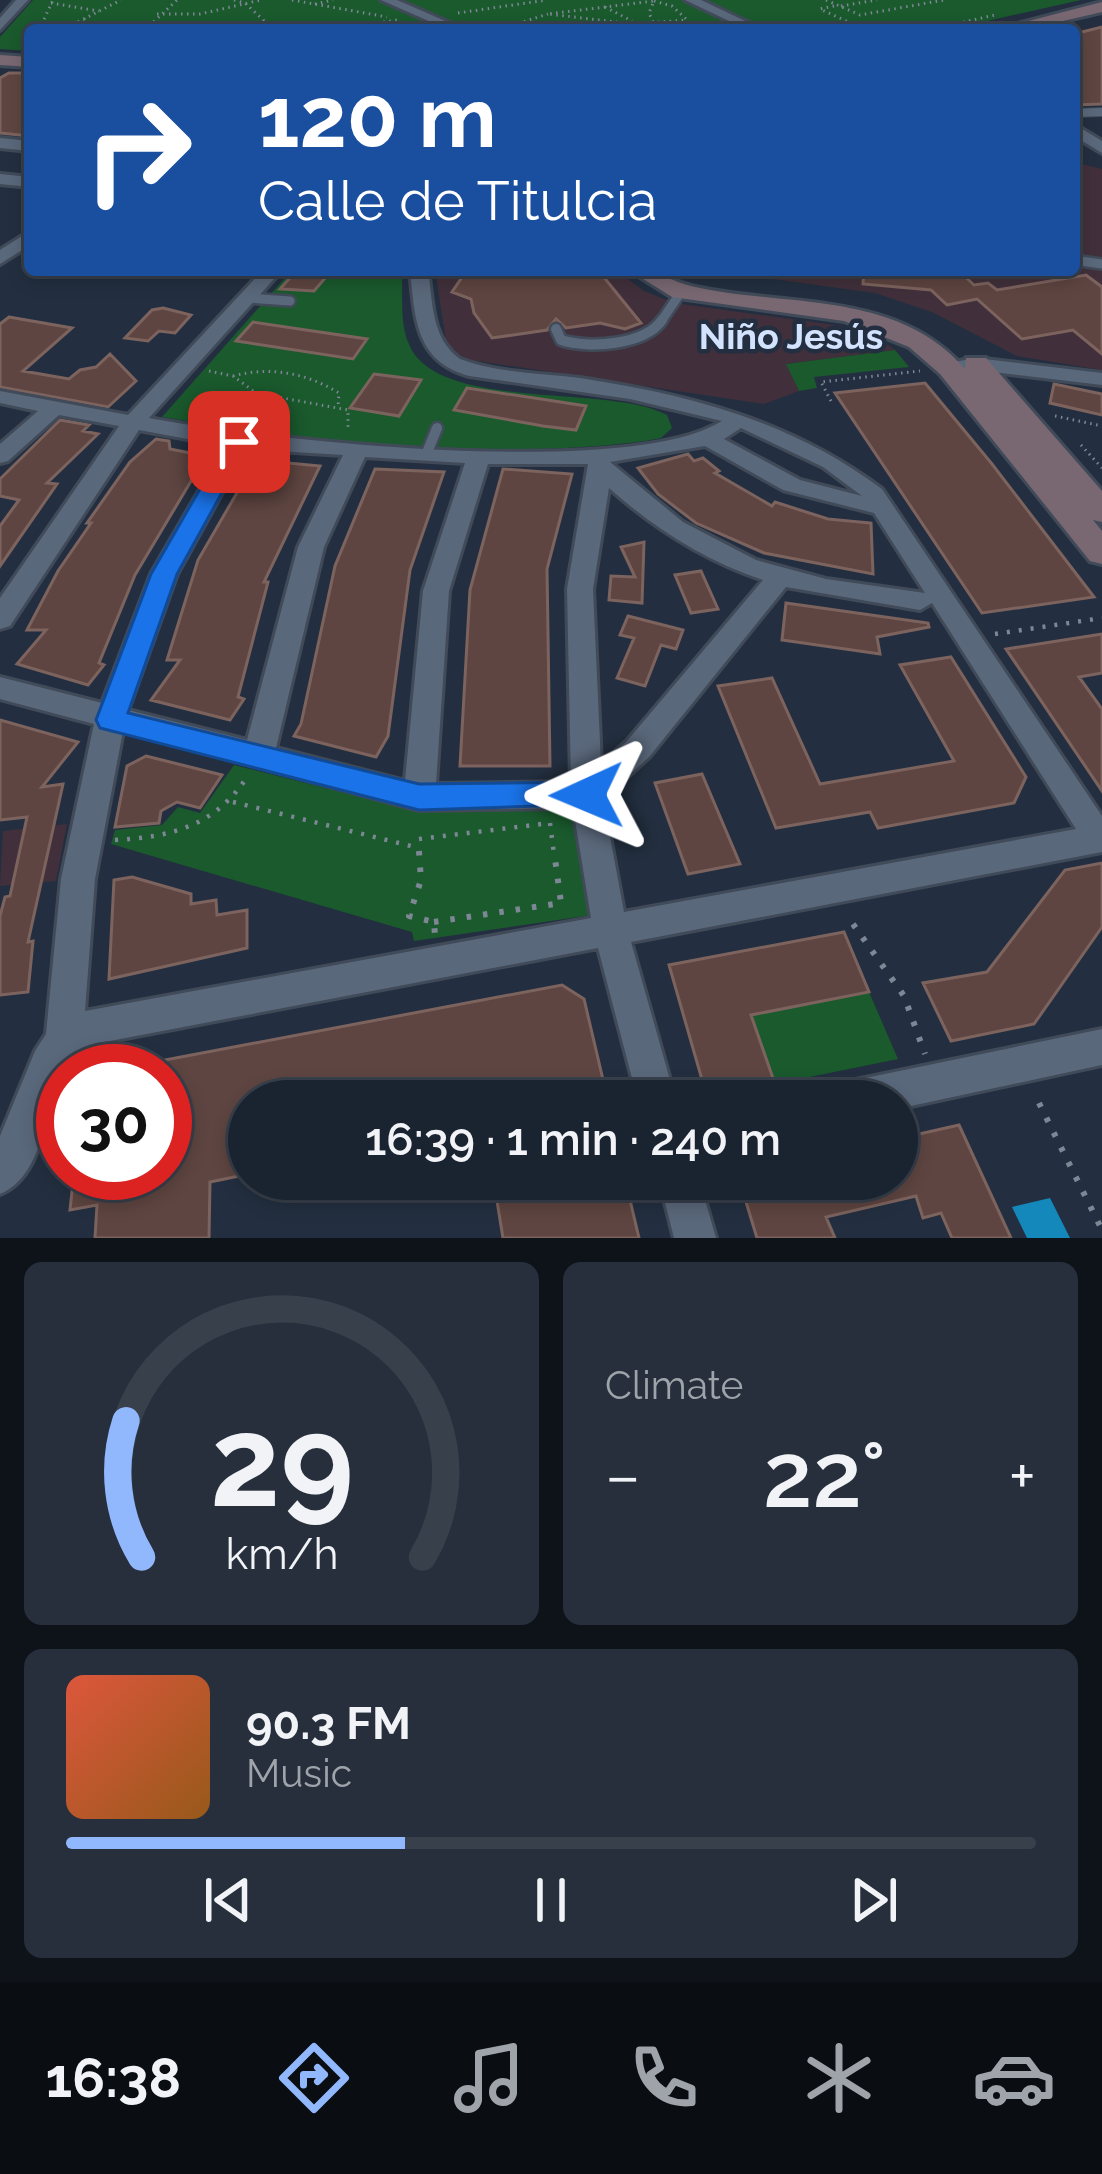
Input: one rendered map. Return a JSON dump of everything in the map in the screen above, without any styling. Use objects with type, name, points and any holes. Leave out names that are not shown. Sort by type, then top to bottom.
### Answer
[{"type":"main road","points":[[1032,24],[1102,10]]},
{"type":"main road","points":[[1054,24],[1102,10]]},
{"type":"main road","points":[[675,281],[869,319],[920,341],[963,366],[1102,512]]},
{"type":"main road","points":[[963,366],[1102,553]]},
{"type":"street","points":[[387,0],[444,24]]},
{"type":"street","points":[[691,0],[745,24]]},
{"type":"street","points":[[0,6],[19,4]]},
{"type":"street","points":[[0,26],[19,4]]},
{"type":"street","points":[[0,259],[24,241]]},
{"type":"street","points":[[0,619],[131,424],[268,276]]},
{"type":"street","points":[[64,1040],[90,1027],[1100,838],[883,506],[853,475],[803,443],[740,419],[676,402],[470,370],[443,361],[430,346],[419,276]]},
{"type":"street","points":[[963,366],[1102,379]]},
{"type":"street","points":[[0,397],[239,442],[599,463],[709,439],[740,419]]},
{"type":"street","points":[[668,446],[690,422],[676,402]]},
{"type":"street","points":[[0,455],[54,408]]},
{"type":"street","points":[[709,439],[777,483],[812,496],[883,506]]},
{"type":"street","points":[[0,1174],[23,1135],[48,1064],[64,1040],[78,879],[110,720],[164,574],[239,442]]},
{"type":"street","points":[[258,758],[311,547],[356,452]]},
{"type":"street","points":[[419,797],[436,591],[479,457]]},
{"type":"street","points":[[599,463],[650,514],[719,556],[778,579],[840,593],[920,601]]},
{"type":"street","points":[[599,463],[580,589],[587,795],[610,927],[652,1080]]},
{"type":"street","points":[[0,688],[419,797],[587,795],[638,749],[778,579]]},
{"type":"street","points":[[586,740],[610,753],[638,749]]},
{"type":"street","points":[[898,1080],[1102,1047]]},
{"type":"street","points":[[685,1200],[695,1238]]},
{"type":"lane","points":[[556,329],[561,340],[579,346],[645,337],[654,332],[675,281]]},
{"type":"lane","points":[[248,298],[290,301]]},
{"type":"lane","points":[[426,455],[436,428]]},
{"type":"path","points":[[74,24],[121,0]]},
{"type":"path","points":[[150,24],[177,0]]},
{"type":"path","points":[[234,0],[267,24]]},
{"type":"path","points":[[157,14],[200,14],[261,0]]},
{"type":"path","points":[[292,0],[403,19]]},
{"type":"path","points":[[310,5],[333,0]]},
{"type":"path","points":[[425,17],[547,0]]},
{"type":"path","points":[[653,22],[649,13],[654,0]]},
{"type":"path","points":[[516,24],[548,14],[654,0],[672,6],[691,24]]},
{"type":"path","points":[[826,0],[860,15],[944,0]]},
{"type":"path","points":[[853,24],[820,9],[877,0]]},
{"type":"path","points":[[920,0],[927,3]]},
{"type":"path","points":[[52,2],[99,11]]},
{"type":"path","points":[[602,5],[637,23]]},
{"type":"path","points":[[548,14],[570,22],[610,18],[625,23]]},
{"type":"path","points":[[84,19],[89,24]]},
{"type":"path","points":[[383,24],[403,19]]},
{"type":"path","points":[[394,24],[403,19]]},
{"type":"path","points":[[397,24],[403,19]]},
{"type":"path","points":[[619,24],[687,20]]},
{"type":"path","points":[[186,366],[233,376],[267,371],[320,380],[339,393],[338,407]]},
{"type":"path","points":[[831,401],[821,382],[963,366]]},
{"type":"path","points":[[233,376],[256,393],[349,410],[349,439],[356,452]]},
{"type":"path","points":[[1053,416],[1102,426]]},
{"type":"path","points":[[983,636],[1102,618]]},
{"type":"path","points":[[86,840],[168,838],[233,802],[258,758]]},
{"type":"path","points":[[233,802],[419,843],[550,823],[561,902],[434,922],[409,916],[421,880],[419,843],[419,797]]},
{"type":"path","points":[[434,922],[436,960]]},
{"type":"path","points":[[853,924],[904,996],[927,1060],[905,1064]]},
{"type":"path","points":[[1039,1103],[1102,1230]]},
{"type":"shaded area","points":[[1080,164],[1102,169],[1102,370],[1017,356],[932,312],[875,293],[751,276],[1080,276]]},
{"type":"shaded area","points":[[436,276],[624,276],[644,291],[674,303],[841,326],[874,335],[895,350],[787,364],[799,391],[764,404],[464,359],[447,347]]},
{"type":"shaded area","points":[[67,824],[56,881],[0,886],[3,831]]},
{"type":"green space","points":[[33,0],[1081,0],[974,24],[24,24],[24,51],[0,49],[0,37]]},
{"type":"green space","points":[[287,276],[401,276],[405,333],[424,364],[451,379],[485,388],[640,406],[667,415],[672,428],[661,438],[586,447],[465,449],[341,441],[162,417]]},
{"type":"green space","points":[[895,350],[909,367],[814,377],[817,388],[799,391],[786,364]]},
{"type":"green space","points":[[234,765],[416,811],[581,801],[599,914],[414,941],[412,932],[111,844],[115,830],[162,825],[178,807],[200,813]]},
{"type":"green space","points":[[869,992],[898,1059],[774,1080],[751,1015]]},
{"type":"water","points":[[1050,1198],[1070,1238],[1027,1238],[1012,1207]]},
{"type":"building","points":[[1102,27],[1102,104],[1080,105],[1080,32]]},
{"type":"building","points":[[24,73],[24,135],[0,133],[0,78]]},
{"type":"building","points":[[1086,275],[1102,287],[1102,354],[1073,330],[1022,339],[977,299],[947,305],[931,290],[863,284],[864,276],[964,276],[974,285],[988,283],[997,290]]},
{"type":"building","points":[[292,276],[327,276],[314,291],[280,289]]},
{"type":"building","points":[[463,276],[603,276],[641,323],[625,329],[600,323],[566,328],[556,319],[547,330],[492,338],[474,313],[471,299],[452,292]]},
{"type":"building","points":[[152,310],[191,315],[175,333],[159,331],[148,341],[125,338]]},
{"type":"building","points":[[9,317],[72,328],[23,371],[69,379],[80,370],[96,367],[110,354],[136,381],[108,407],[0,387],[0,324]]},
{"type":"building","points":[[253,322],[367,339],[353,359],[236,341]]},
{"type":"building","points":[[374,374],[421,380],[399,416],[350,408]]},
{"type":"building","points":[[925,383],[1094,597],[982,613],[835,393]]},
{"type":"building","points":[[1054,384],[1102,394],[1102,415],[1050,403]]},
{"type":"building","points":[[467,388],[586,406],[576,430],[543,426],[454,410]]},
{"type":"building","points":[[60,420],[89,425],[83,431],[98,434],[47,483],[57,484],[0,566],[0,526],[19,500],[0,496],[0,479]]},
{"type":"building","points":[[156,439],[169,441],[170,449],[206,456],[135,575],[99,663],[104,665],[88,685],[17,664],[46,630],[27,630],[58,571],[91,523],[87,523],[130,462]]},
{"type":"building","points":[[688,454],[694,461],[703,458],[719,471],[715,473],[772,506],[775,502],[828,519],[871,523],[873,574],[764,553],[696,523],[658,494],[638,468]]},
{"type":"building","points":[[256,460],[320,466],[264,582],[268,582],[238,697],[244,699],[230,720],[151,700],[180,660],[167,660],[198,560]]},
{"type":"building","points":[[375,469],[444,472],[410,570],[388,736],[376,757],[294,736],[301,724],[335,566]]},
{"type":"building","points":[[503,469],[572,474],[547,569],[550,766],[460,766],[470,590]]},
{"type":"building","points":[[644,542],[642,603],[609,600],[611,576],[635,577],[621,547]]},
{"type":"building","points":[[701,571],[718,609],[691,613],[675,575]]},
{"type":"building","points":[[786,603],[928,623],[929,627],[877,637],[880,654],[782,640]]},
{"type":"building","points":[[628,616],[683,630],[676,649],[661,645],[645,686],[617,678],[634,638],[620,635]]},
{"type":"building","points":[[1102,634],[1102,673],[1079,677],[1102,709],[1102,791],[1006,649]]},
{"type":"building","points":[[951,657],[1026,777],[1014,803],[878,828],[870,812],[776,828],[718,686],[772,678],[820,784],[954,761],[900,665]]},
{"type":"building","points":[[0,720],[78,742],[42,787],[63,784],[28,942],[33,941],[28,992],[0,995],[0,916],[5,897],[10,896],[27,817],[0,820]]},
{"type":"building","points":[[146,756],[222,775],[200,808],[177,802],[161,811],[159,823],[115,827],[127,766]]},
{"type":"building","points":[[702,774],[740,864],[688,874],[655,783]]},
{"type":"building","points":[[1102,863],[1102,927],[1034,1024],[951,1041],[923,983],[987,972],[1065,870]]},
{"type":"building","points":[[132,877],[191,894],[191,904],[216,900],[217,915],[247,910],[247,948],[109,979],[114,880]]},
{"type":"building","points":[[844,932],[869,992],[751,1015],[774,1080],[702,1080],[669,965]]},
{"type":"building","points":[[562,985],[584,999],[603,1080],[228,1080],[228,1178],[210,1182],[209,1238],[95,1238],[97,1205],[70,1210],[71,1200],[192,1200],[192,1055]]},
{"type":"building","points":[[959,1125],[1011,1238],[952,1238],[941,1213],[923,1218],[917,1200],[918,1134]]},
{"type":"building","points":[[497,1200],[630,1200],[639,1238],[503,1238]]},
{"type":"building","points":[[745,1200],[899,1200],[826,1217],[835,1238],[757,1238]]},
{"type":"district","name":"Niño Jesús","points":[[791,336]]},
{"type":"route","points":[[239,442],[164,574],[110,720],[419,797],[587,795]]}]
